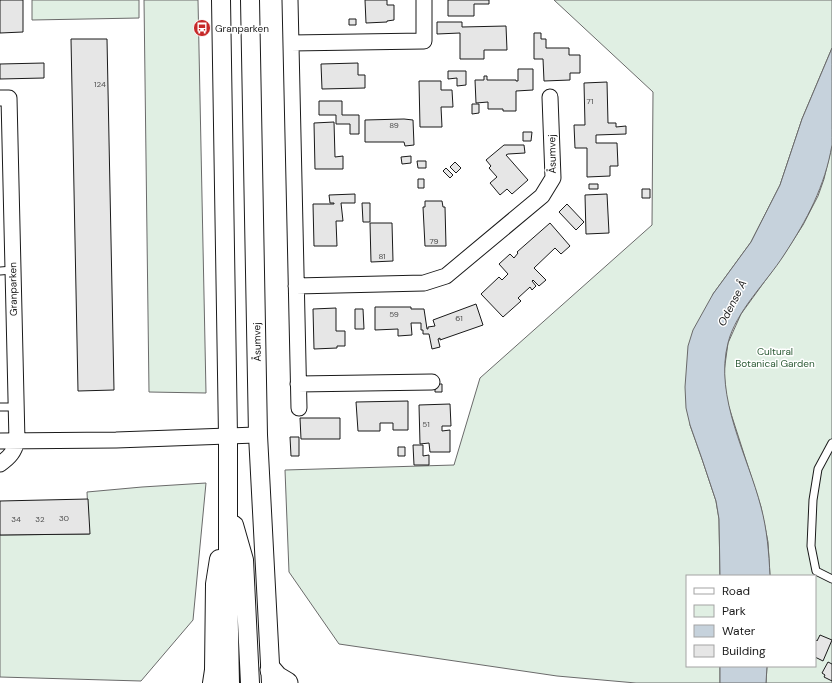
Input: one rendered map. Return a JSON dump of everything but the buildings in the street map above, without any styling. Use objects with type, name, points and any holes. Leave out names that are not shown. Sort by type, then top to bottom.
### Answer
[{"type":"main road","points":[[271,676],[277,677],[287,683]]},
{"type":"street","points":[[221,0],[229,505],[228,582],[230,683]]},
{"type":"street","name":"Åsumvej","points":[[250,0],[258,435],[271,676]]},
{"type":"street","points":[[290,0],[298,408]]},
{"type":"street","points":[[291,43],[424,41],[424,0]]},
{"type":"street","name":"Åsumvej","points":[[296,286],[424,284],[446,276],[542,196],[553,178],[550,97]]},
{"type":"street","name":"Granparken","points":[[0,98],[9,98],[5,133],[8,178],[6,271],[17,441]]},
{"type":"street","points":[[298,384],[432,382]]},
{"type":"street","points":[[0,441],[116,440],[258,435]]},
{"type":"street","points":[[0,464],[9,458],[17,441]]},
{"type":"street","points":[[212,683],[214,670],[215,584],[229,505]]},
{"type":"street","points":[[229,505],[244,560],[250,683]]},
{"type":"lane","points":[[0,407],[16,407]]},
{"type":"lane","points":[[832,443],[818,469],[813,500],[811,546],[816,571],[832,579]]},
{"type":"green space","points":[[32,0],[139,0],[139,18],[32,20]]},
{"type":"green space","points":[[144,0],[198,0],[206,393],[149,392]]},
{"type":"green space","points":[[554,0],[832,0],[832,48],[802,119],[780,185],[751,242],[713,294],[690,425],[716,501],[719,519],[720,575],[686,575],[686,667],[720,667],[720,683],[636,683],[557,676],[339,644],[289,572],[285,470],[454,465],[480,378],[652,225],[653,92]]},
{"type":"green space","name":"Cultural Botanical Garden","points":[[832,145],[832,683],[766,683],[767,667],[816,667],[816,575],[770,575],[768,542],[761,507],[726,398],[724,372],[728,343],[741,314],[783,256],[803,225],[818,196],[824,179]]},
{"type":"green space","points":[[206,483],[193,620],[141,681],[0,677],[0,535],[89,534],[87,492]]},
{"type":"water","name":"Odense Å","points":[[832,48],[832,145],[825,175],[814,202],[792,242],[777,266],[744,308],[732,331],[728,343],[725,363],[725,384],[734,426],[755,488],[765,524],[770,575],[720,575],[719,519],[716,501],[690,425],[686,408],[685,387],[688,346],[693,330],[713,294],[751,242],[780,185],[802,119]]},
{"type":"water","points":[[720,667],[767,667],[766,683],[720,683]]},
{"type":"place","name":"Granparken","points":[[202,28]]}]
